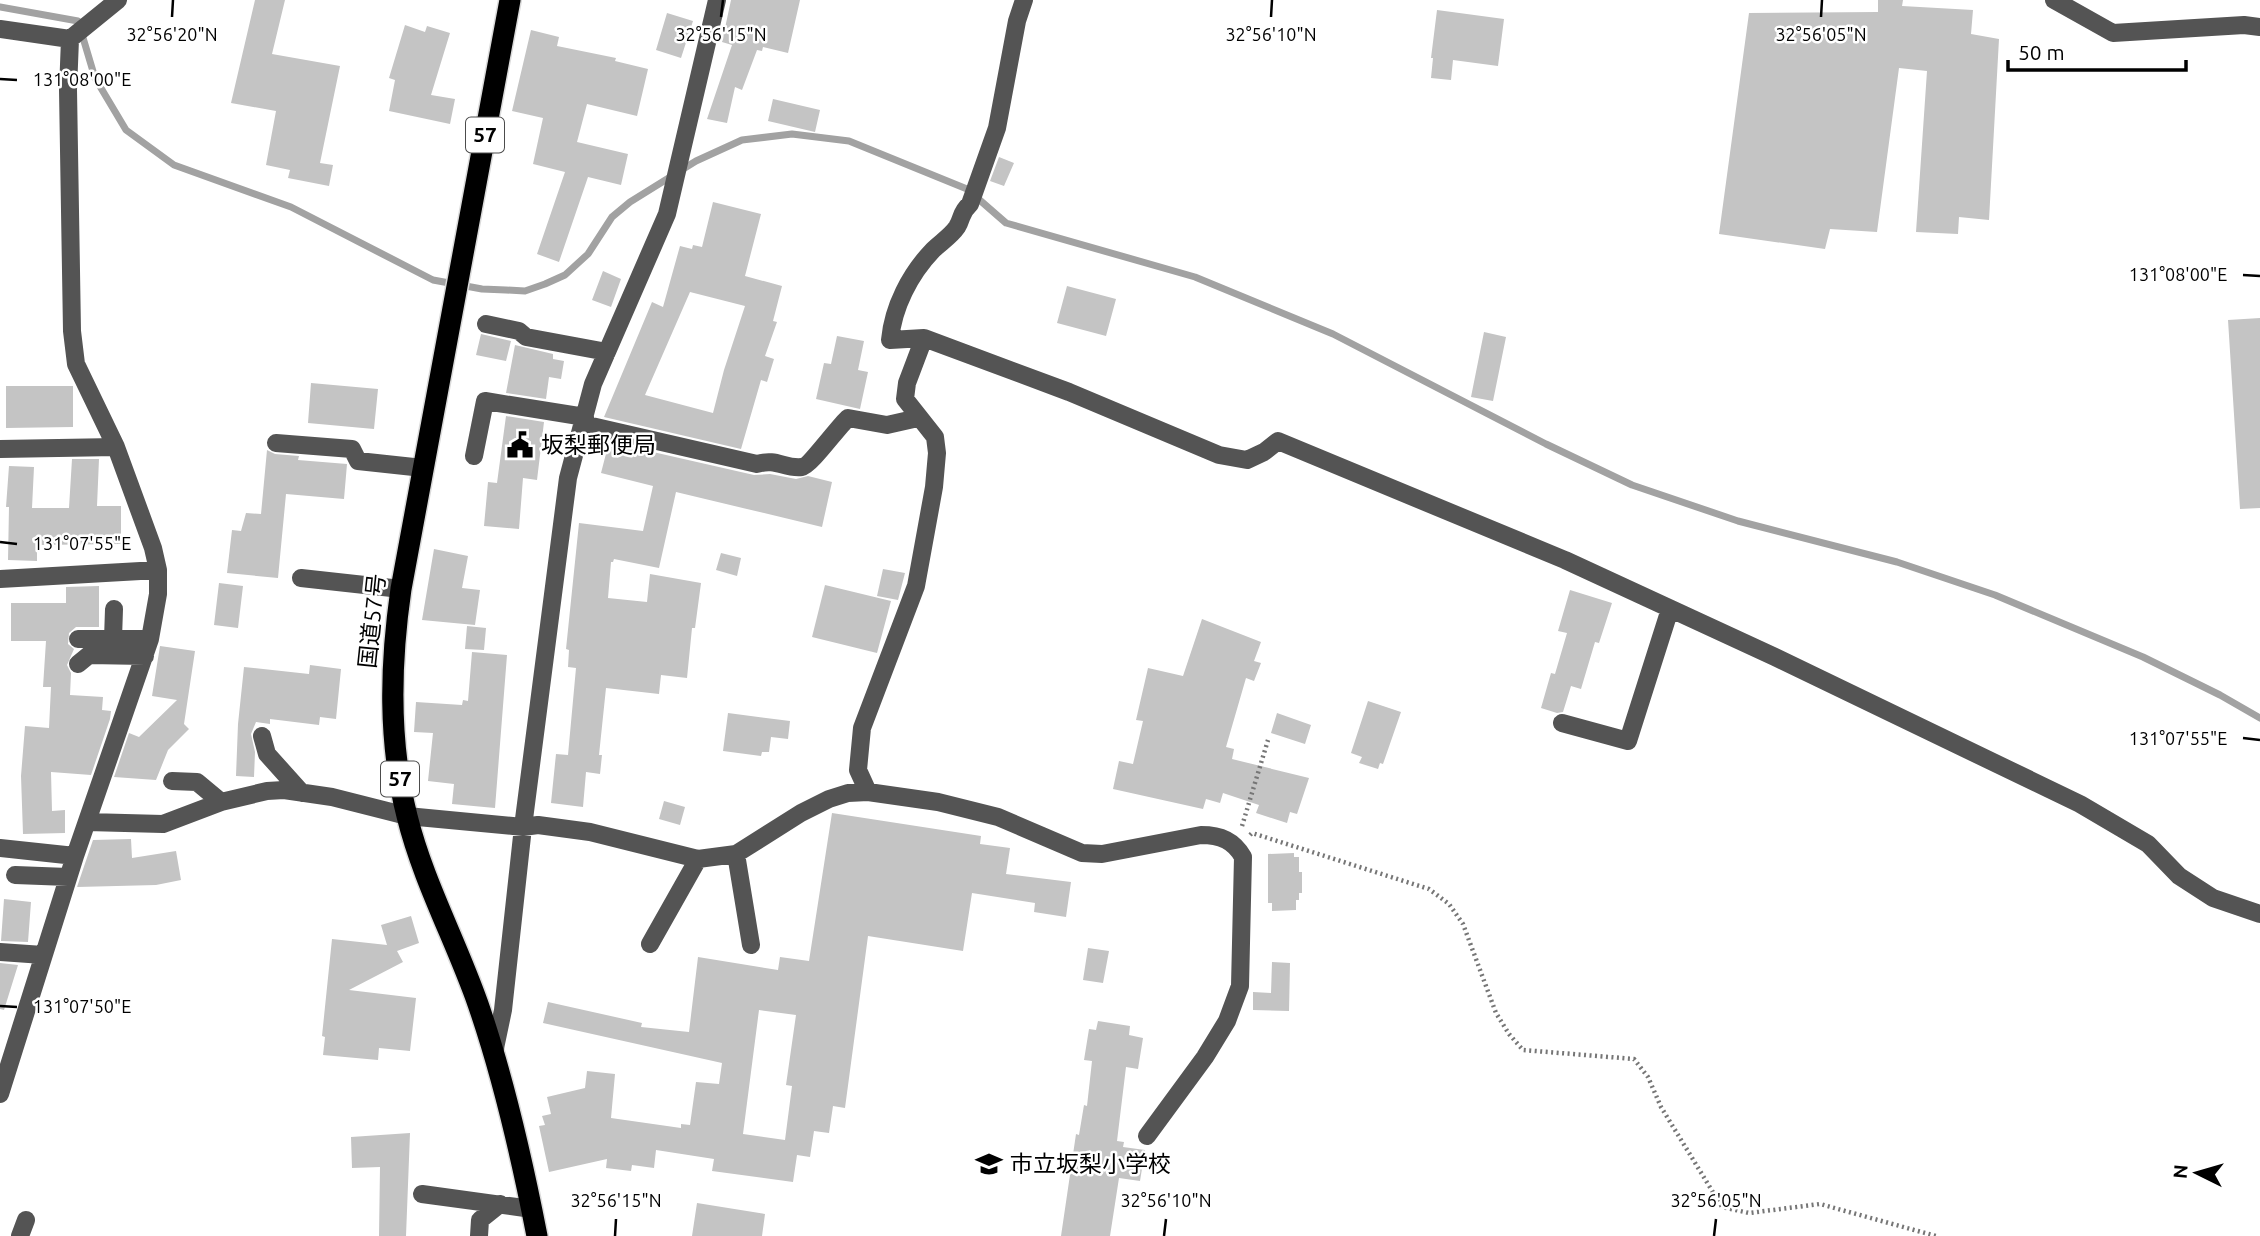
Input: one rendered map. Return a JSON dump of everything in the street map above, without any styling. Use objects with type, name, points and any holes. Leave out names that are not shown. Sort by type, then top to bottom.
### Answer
[{"type":"highway","name":"国道57号","points":[[510,0],[401,589],[394,638],[392,720],[407,816],[426,874],[478,1002],[494,1053],[537,1236]]},
{"type":"street","points":[[0,29],[70,39],[118,0]]},
{"type":"street","points":[[494,1053],[503,1010],[523,827],[568,478],[593,384],[667,214],[717,0]]},
{"type":"street","points":[[1024,0],[1017,21],[997,128],[970,204],[961,212],[957,226],[931,252],[912,277],[892,320],[890,340],[924,338],[1069,392],[1219,455],[1247,460],[1278,441],[1565,560],[2080,804],[2148,844],[2179,876],[2213,898],[2260,914]]},
{"type":"street","points":[[2054,0],[2113,33],[2244,24],[2260,27]]},
{"type":"street","points":[[0,1094],[68,877],[148,648],[158,594],[158,570],[153,548],[116,447],[76,364],[73,342],[68,90],[70,39]]},
{"type":"street","points":[[486,324],[519,331],[526,337],[607,352]]},
{"type":"street","points":[[868,792],[858,770],[862,728],[916,586],[934,487],[935,437],[905,399],[907,383],[924,338]]},
{"type":"street","points":[[474,456],[485,401],[584,421],[757,464],[769,460],[803,467],[810,464],[836,429],[848,418],[887,425],[918,418]]},
{"type":"street","points":[[276,443],[352,449],[358,461],[423,468]]},
{"type":"street","points":[[0,449],[116,447]]},
{"type":"street","points":[[0,579],[158,570]]},
{"type":"street","points":[[301,578],[401,589]]},
{"type":"street","points":[[113,639],[114,609]]},
{"type":"street","points":[[1562,723],[1628,741],[1670,609]]},
{"type":"street","points":[[78,639],[113,639],[148,648]]},
{"type":"street","points":[[78,664],[89,655],[148,648]]},
{"type":"street","points":[[262,736],[267,754],[302,793]]},
{"type":"street","points":[[172,781],[197,782],[221,802]]},
{"type":"street","points":[[87,822],[163,824],[221,802],[267,791],[302,793],[332,797],[407,816],[523,827],[538,825],[590,832],[698,859],[736,854],[801,813],[830,799],[848,793],[868,792],[938,802],[998,817],[1082,853],[1102,854],[1214,835],[1236,845],[1243,857],[1240,986],[1227,1021],[1205,1057],[1147,1136]]},
{"type":"street","points":[[0,849],[75,856]]},
{"type":"street","points":[[736,854],[751,945]]},
{"type":"street","points":[[650,944],[698,859]]},
{"type":"street","points":[[15,875],[68,877]]},
{"type":"street","points":[[0,951],[43,955]]},
{"type":"street","points":[[422,1194],[532,1209]]},
{"type":"street","points":[[479,1236],[480,1220],[499,1205]]},
{"type":"path","points":[[1236,845],[1268,740]]},
{"type":"path","points":[[1236,845],[1252,834],[1429,889],[1449,904],[1463,924],[1496,1013],[1523,1050],[1634,1059],[1648,1077],[1661,1107],[1722,1207],[1749,1213],[1820,1204],[1936,1236]]},
{"type":"building","points":[[255,0],[285,0],[272,54],[340,66],[320,163],[333,165],[329,186],[288,178],[290,170],[266,165],[276,111],[231,103]]},
{"type":"building","points":[[731,0],[800,0],[788,53],[763,47],[762,51],[757,50],[742,90],[735,87],[727,123],[707,119],[732,45],[722,42]]},
{"type":"building","points":[[1878,0],[1903,0],[1902,6],[1973,10],[1971,34],[1999,39],[1989,220],[1959,217],[1958,234],[1916,232],[1927,71],[1899,68],[1877,232],[1830,229],[1825,249],[1719,234],[1749,13],[1878,12]]},
{"type":"building","points":[[1437,10],[1504,19],[1498,66],[1453,60],[1451,80],[1431,78]]},
{"type":"building","points":[[667,13],[693,21],[681,58],[656,50]]},
{"type":"building","points":[[405,25],[425,32],[427,26],[450,33],[431,95],[455,99],[450,124],[389,111],[395,80],[389,78]]},
{"type":"building","points":[[531,30],[559,37],[557,46],[616,58],[615,61],[648,69],[637,116],[587,104],[577,142],[628,154],[621,185],[588,177],[559,262],[537,254],[565,172],[533,164],[543,118],[512,111]]},
{"type":"building","points":[[773,99],[820,110],[815,132],[768,121]]},
{"type":"building","points":[[999,157],[1014,163],[1004,186],[990,181]]},
{"type":"building","points":[[713,202],[761,214],[745,276],[782,286],[773,321],[777,322],[765,356],[774,359],[767,382],[761,380],[741,449],[604,417],[652,302],[663,307],[680,246],[692,249],[693,245],[702,247]],"holes":[[[690,292],[745,306],[713,413],[645,395]]]},
{"type":"building","points":[[603,271],[621,279],[611,307],[592,300]]},
{"type":"building","points":[[1067,286],[1116,299],[1106,336],[1057,323]]},
{"type":"building","points":[[2260,318],[2260,508],[2240,509],[2228,320]]},
{"type":"building","points":[[1484,332],[1506,337],[1493,401],[1471,397]]},
{"type":"building","points":[[481,334],[511,341],[506,361],[476,355]]},
{"type":"building","points":[[837,336],[864,341],[858,370],[868,372],[860,409],[816,399],[824,363],[831,364]]},
{"type":"building","points":[[515,345],[553,354],[553,359],[564,361],[561,379],[549,377],[546,399],[506,393]]},
{"type":"building","points":[[311,383],[378,389],[374,429],[308,423]]},
{"type":"building","points":[[6,386],[73,386],[73,427],[6,428]]},
{"type":"building","points":[[506,416],[544,422],[537,480],[523,478],[519,529],[484,526],[488,482],[497,483]]},
{"type":"building","points":[[609,442],[754,475],[770,474],[796,479],[808,476],[832,482],[822,527],[676,492],[659,568],[614,559],[611,562],[608,598],[647,602],[650,574],[701,583],[695,628],[692,628],[687,678],[661,675],[659,694],[606,688],[599,755],[602,755],[600,774],[586,772],[583,807],[551,803],[556,754],[568,755],[576,668],[568,667],[569,650],[566,649],[579,523],[643,531],[653,486],[601,473]]},
{"type":"building","points":[[267,450],[275,454],[299,456],[298,460],[347,464],[344,499],[286,494],[278,578],[227,573],[232,530],[241,531],[246,513],[261,514]]},
{"type":"building","points":[[72,459],[99,459],[97,506],[121,506],[121,544],[37,545],[37,561],[8,560],[9,507],[6,507],[9,466],[34,467],[32,508],[69,508]]},
{"type":"building","points":[[434,549],[468,556],[462,588],[480,590],[475,625],[422,620]]},
{"type":"building","points":[[721,553],[741,558],[737,576],[716,570]]},
{"type":"building","points":[[883,569],[905,573],[898,600],[877,596]]},
{"type":"building","points":[[219,583],[243,586],[238,628],[214,625]]},
{"type":"building","points":[[825,585],[891,601],[877,653],[812,637]]},
{"type":"building","points":[[99,586],[99,627],[76,627],[69,633],[68,644],[74,649],[67,665],[71,673],[70,695],[103,697],[102,710],[111,711],[110,719],[91,775],[51,772],[52,811],[65,810],[65,833],[23,834],[21,776],[25,726],[49,728],[51,687],[43,687],[46,641],[11,641],[11,603],[66,603],[66,587]]},
{"type":"building","points":[[1570,590],[1612,603],[1599,643],[1595,642],[1581,689],[1571,686],[1563,712],[1557,713],[1541,708],[1567,633],[1558,631]]},
{"type":"building","points":[[1202,619],[1261,642],[1254,661],[1261,663],[1254,681],[1246,678],[1226,747],[1234,749],[1232,759],[1309,778],[1297,814],[1290,812],[1287,823],[1256,813],[1259,805],[1223,793],[1220,803],[1206,799],[1203,809],[1113,789],[1119,761],[1133,764],[1143,721],[1136,720],[1148,668],[1183,676]]},
{"type":"building","points":[[467,626],[486,628],[484,650],[465,649]]},
{"type":"building","points":[[160,646],[195,651],[184,724],[189,729],[168,750],[156,780],[114,777],[129,733],[139,737],[177,700],[152,696]]},
{"type":"building","points":[[472,652],[507,655],[495,808],[452,804],[454,784],[428,781],[433,733],[414,732],[416,702],[462,705],[463,700],[468,701]]},
{"type":"building","points":[[310,665],[341,669],[336,719],[320,717],[319,725],[270,719],[270,724],[256,722],[251,734],[255,752],[254,777],[236,776],[244,667],[309,674]]},
{"type":"building","points":[[1368,701],[1401,712],[1383,764],[1380,763],[1378,769],[1359,763],[1362,757],[1351,753]]},
{"type":"building","points":[[728,713],[790,721],[788,739],[771,737],[769,752],[762,752],[761,756],[723,751]]},
{"type":"building","points":[[1277,713],[1311,725],[1305,744],[1271,733]]},
{"type":"building","points":[[664,801],[685,807],[680,825],[659,819]]},
{"type":"building","points":[[832,813],[981,836],[980,844],[1010,848],[1006,874],[1071,882],[1066,917],[1034,912],[1035,903],[972,893],[963,951],[868,936],[845,1108],[833,1106],[829,1133],[814,1131],[810,1157],[797,1155],[793,1182],[712,1171],[714,1159],[656,1150],[654,1168],[632,1165],[631,1171],[606,1168],[607,1159],[549,1172],[539,1126],[545,1125],[542,1116],[551,1114],[547,1097],[585,1088],[587,1071],[615,1074],[611,1118],[681,1128],[681,1124],[690,1125],[696,1082],[719,1084],[722,1063],[543,1023],[548,1002],[642,1023],[641,1027],[689,1032],[698,957],[778,970],[780,957],[809,961]],"holes":[[[759,1010],[796,1015],[786,1085],[792,1086],[785,1140],[743,1134]]]},
{"type":"building","points":[[131,839],[132,858],[176,851],[181,880],[156,885],[77,887],[93,840]]},
{"type":"building","points":[[1294,853],[1294,857],[1299,857],[1299,872],[1302,872],[1302,893],[1299,893],[1299,900],[1296,900],[1296,910],[1272,911],[1272,903],[1268,903],[1268,854]]},
{"type":"building","points":[[4,899],[31,902],[28,942],[1,941]]},
{"type":"building","points":[[411,916],[419,943],[397,951],[403,962],[349,990],[416,998],[410,1051],[379,1048],[378,1060],[323,1055],[325,1037],[322,1036],[332,939],[387,945],[381,925]]},
{"type":"building","points":[[1088,948],[1109,951],[1103,983],[1083,980]]},
{"type":"building","points":[[1272,962],[1290,963],[1289,1011],[1253,1010],[1253,992],[1271,993]]},
{"type":"building","points":[[0,963],[18,965],[4,1010],[0,1009]]},
{"type":"building","points":[[1098,1021],[1130,1026],[1129,1035],[1143,1038],[1138,1069],[1126,1067],[1117,1141],[1124,1142],[1123,1147],[1145,1150],[1140,1181],[1119,1178],[1110,1236],[1061,1236],[1076,1134],[1079,1135],[1084,1105],[1087,1106],[1092,1061],[1084,1060],[1089,1029],[1096,1030]]},
{"type":"building","points":[[410,1133],[406,1236],[379,1236],[380,1167],[352,1168],[351,1137]]},
{"type":"building","points":[[697,1203],[765,1214],[762,1236],[692,1236]]},
{"type":"waterway","points":[[0,7],[78,21],[95,78],[126,130],[174,165],[291,207],[433,280],[482,289],[525,291],[565,275],[588,254],[612,217],[630,202],[696,161],[742,140],[792,134],[849,141],[967,189],[1006,223],[1195,277],[1333,334],[1546,444],[1632,485],[1738,521],[1897,562],[1995,595],[2143,657],[2260,718]]},
{"type":"place","name":"坂梨郵便局","points":[[520,445]]},
{"type":"place","name":"市立坂梨小学校","points":[[989,1164]]}]
